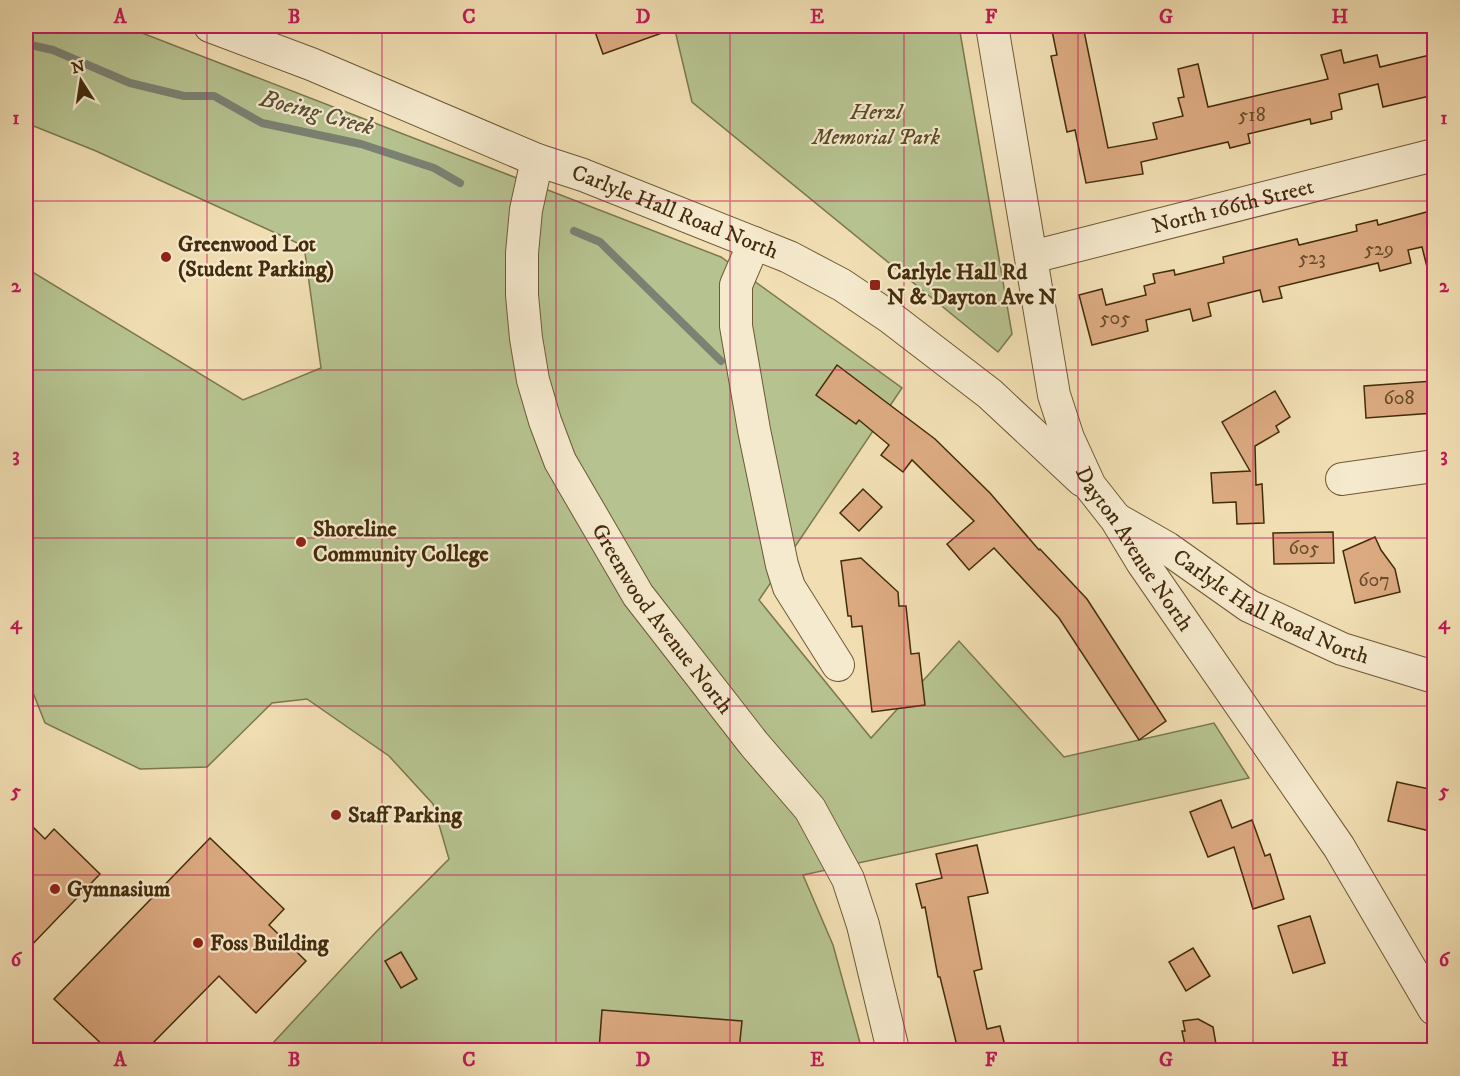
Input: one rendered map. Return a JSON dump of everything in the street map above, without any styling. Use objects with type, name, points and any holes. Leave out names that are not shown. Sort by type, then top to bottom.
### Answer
[{"type":"street","name":"Carlyle Hall Road North","points":[[210,26],[311,64],[537,160],[789,257],[842,285],[891,318],[1003,406],[1090,486]]},
{"type":"street","name":"Dayton Avenue North","points":[[992,26],[1052,383],[1066,432],[1090,486],[1116,519],[1142,562],[1340,847],[1434,1009]]},
{"type":"street","name":"North 166th Street","points":[[1032,257],[1434,155]]},
{"type":"street","name":"Greenwood Avenue North","points":[[537,160],[526,210],[522,253],[522,295],[533,380],[560,461],[638,595],[754,744],[810,809],[848,879],[863,925],[893,1050]]},
{"type":"street","points":[[754,243],[736,285],[736,326],[754,430],[782,565],[789,587],[838,665]]},
{"type":"street","points":[[1003,406],[1032,404],[1052,383]]},
{"type":"street","points":[[1342,478],[1434,466]]},
{"type":"street","name":"Carlyle Hall Road North","points":[[1116,519],[1167,548],[1249,606],[1342,649],[1434,677]]},
{"type":"street","points":[[1194,637],[1194,616],[1202,602],[1212,594],[1226,590]]},
{"type":"green space","name":"Shoreline Community College","points":[[26,26],[124,26],[721,257],[902,388],[759,600],[871,738],[959,641],[1064,757],[1214,723],[1249,778],[803,875],[833,945],[862,1050],[278,1050],[272,1044],[376,932],[449,859],[433,804],[389,756],[307,699],[272,703],[207,767],[140,769],[45,723],[26,675],[26,268],[243,400],[321,368],[304,246],[96,151],[26,123]]},
{"type":"green space","name":"Herzl Memorial Park","points":[[674,26],[959,26],[1012,334],[998,352],[692,102]]},
{"type":"building","points":[[593,26],[676,26],[676,28],[603,54]]},
{"type":"building","points":[[1051,26],[1083,26],[1108,148],[1157,139],[1153,123],[1183,116],[1178,98],[1184,97],[1178,69],[1198,64],[1208,107],[1328,79],[1321,55],[1341,50],[1344,63],[1377,55],[1380,67],[1434,54],[1434,95],[1383,107],[1378,84],[1339,94],[1342,109],[1331,112],[1332,119],[1311,124],[1310,119],[1248,134],[1250,143],[1230,148],[1228,142],[1141,162],[1143,174],[1086,183],[1075,130],[1067,132],[1051,56],[1057,55]]},
{"type":"building","points":[[1434,210],[1434,266],[1427,267],[1422,247],[1408,250],[1411,263],[1380,271],[1378,263],[1279,287],[1282,298],[1263,302],[1260,290],[1208,303],[1211,316],[1193,321],[1190,309],[1146,320],[1148,331],[1092,345],[1079,295],[1102,289],[1106,305],[1146,295],[1144,286],[1155,283],[1153,274],[1174,270],[1175,275],[1224,263],[1223,257],[1297,239],[1299,245],[1357,231],[1356,225],[1377,220],[1378,225]]},
{"type":"building","points":[[837,365],[935,439],[990,493],[1039,550],[1087,599],[1166,721],[1139,740],[1059,618],[994,548],[969,570],[947,544],[974,521],[912,460],[903,472],[881,455],[889,445],[859,420],[856,424],[816,395]]},
{"type":"building","points":[[1433,381],[1434,413],[1366,418],[1364,386]]},
{"type":"building","points":[[1275,391],[1290,417],[1276,426],[1279,432],[1255,446],[1256,485],[1262,484],[1264,523],[1237,524],[1236,502],[1213,503],[1211,473],[1250,471],[1222,422]]},
{"type":"building","points":[[863,489],[882,507],[859,531],[840,513]]},
{"type":"building","points":[[1333,532],[1334,563],[1274,564],[1273,533]]},
{"type":"building","points":[[1375,537],[1381,550],[1395,569],[1400,592],[1355,603],[1343,551]]},
{"type":"building","points":[[861,558],[898,592],[899,606],[906,606],[911,654],[919,653],[925,705],[872,712],[862,626],[852,627],[851,616],[848,616],[841,561]]},
{"type":"building","points":[[1397,782],[1434,790],[1434,832],[1388,821]]},
{"type":"building","points":[[1221,800],[1232,828],[1252,820],[1265,856],[1270,854],[1284,899],[1253,909],[1234,847],[1208,857],[1190,812]]},
{"type":"building","name":"Gymnasium","points":[[26,820],[45,839],[54,829],[100,874],[26,951]]},
{"type":"building","name":"Foss Building","points":[[210,838],[284,909],[269,925],[306,961],[256,1013],[219,976],[146,1050],[108,1050],[54,999]]},
{"type":"building","points":[[977,845],[988,893],[968,897],[982,969],[974,971],[987,1029],[1000,1026],[1005,1046],[985,1050],[958,1050],[940,977],[938,977],[925,907],[922,908],[916,884],[942,878],[936,854]]},
{"type":"building","points":[[1310,916],[1325,963],[1293,973],[1278,926]]},
{"type":"building","points":[[1193,948],[1210,976],[1186,991],[1169,962]]},
{"type":"building","points":[[401,952],[417,979],[401,988],[385,961]]},
{"type":"building","points":[[602,1010],[742,1021],[739,1050],[599,1050]]},
{"type":"building","points":[[1198,1019],[1213,1027],[1217,1050],[1186,1050],[1182,1031],[1185,1031],[1183,1021]]},
{"type":"waterway","name":"Boeing Creek","points":[[26,44],[53,50],[130,83],[184,96],[214,96],[262,123],[361,144],[434,168],[460,183]]},
{"type":"waterway","name":"Boeing Creek","points":[[574,231],[600,242],[721,361]]},
{"type":"place","name":"Greenwood Lot (Student Parking)","points":[[166,257]]},
{"type":"place","name":"Carlyle Hall Rd N & Dayton Ave N","points":[[875,285]]},
{"type":"place","name":"Shoreline Community College","points":[[301,542]]},
{"type":"place","name":"Staff Parking","points":[[336,815]]},
{"type":"place","name":"Gymnasium","points":[[55,889]]},
{"type":"place","name":"Foss Building","points":[[198,943]]}]
